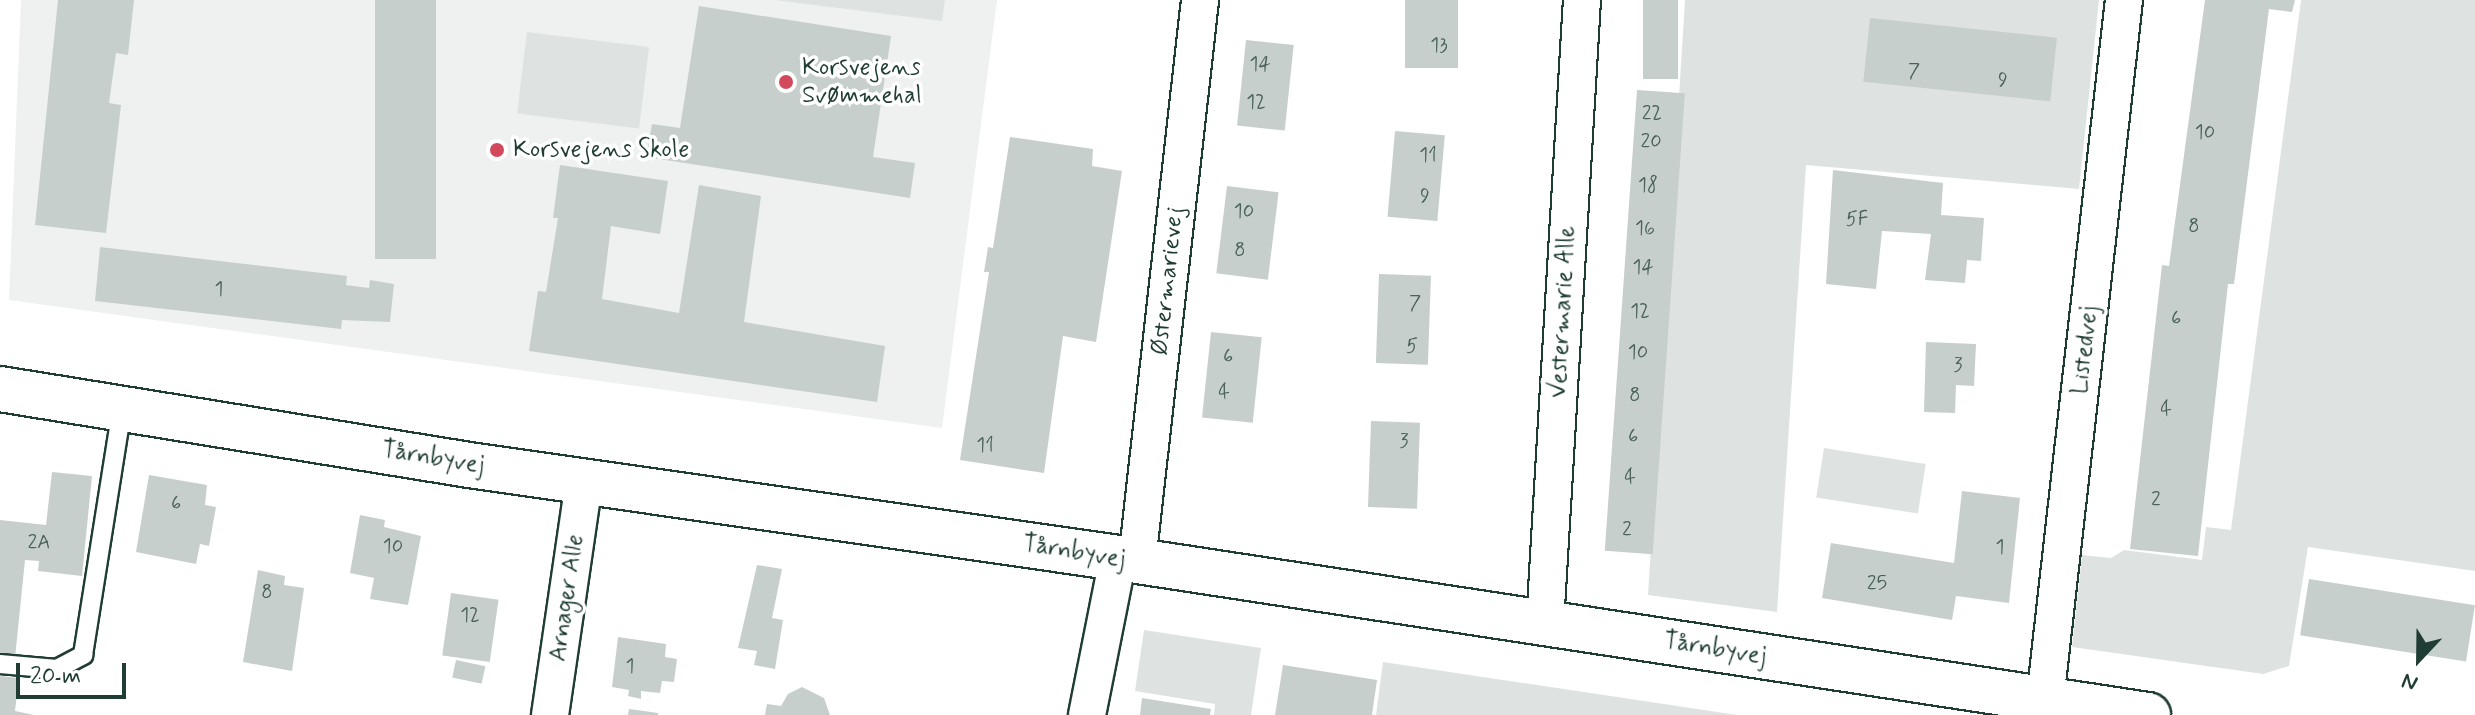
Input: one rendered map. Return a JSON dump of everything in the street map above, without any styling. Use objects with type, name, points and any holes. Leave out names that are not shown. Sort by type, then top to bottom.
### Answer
[{"type":"street","name":"Østermarievej","points":[[1087,715],[1128,560],[1200,0]]},
{"type":"street","name":"Vestermarie Alle","points":[[1545,624],[1582,0]]},
{"type":"street","name":"Listedvej","points":[[2045,700],[2124,0]]},
{"type":"street","name":"Tårnbyvej","points":[[0,389],[584,481],[2148,715]]},
{"type":"street","name":"Arnager Alle","points":[[550,715],[584,481]]},
{"type":"lane","points":[[0,664],[57,669],[83,655],[122,408]]},
{"type":"shaded area","name":"Korsvejens Skole","points":[[21,0],[997,0],[942,428],[9,300]]},
{"type":"shaded area","points":[[775,0],[945,0],[942,21]]},
{"type":"shaded area","points":[[1685,0],[2099,0],[2079,189],[1806,165],[1777,612],[1648,595]]},
{"type":"shaded area","points":[[2301,0],[2475,0],[2475,571],[2308,547],[2289,666],[2263,674],[2072,647],[2082,555],[2111,558],[2124,550],[2202,560],[2206,527],[2231,530]]},
{"type":"shaded area","points":[[527,32],[649,47],[639,128],[517,113]]},
{"type":"shaded area","points":[[1824,448],[1926,464],[1918,513],[1816,497]]},
{"type":"shaded area","points":[[1144,630],[1261,648],[1251,715],[1214,715],[1215,704],[1135,691]]},
{"type":"shaded area","points":[[1383,662],[1737,715],[1376,715]]},
{"type":"building","points":[[58,0],[134,0],[128,55],[116,53],[109,103],[121,105],[106,233],[35,225]]},
{"type":"building","points":[[375,0],[436,0],[436,259],[375,259]]},
{"type":"building","points":[[1405,0],[1458,0],[1458,68],[1405,68]]},
{"type":"building","points":[[1643,0],[1678,0],[1678,79],[1643,79]]},
{"type":"building","points":[[2205,0],[2295,0],[2292,12],[2269,9],[2234,284],[2228,284],[2198,556],[2130,549],[2162,265],[2169,266]]},
{"type":"building","name":"Korsvejens Svømmehal","points":[[699,6],[891,36],[873,157],[915,163],[910,198],[646,157],[652,124],[680,128]]},
{"type":"building","points":[[1870,18],[2057,38],[2050,101],[1863,82]]},
{"type":"building","points":[[1246,40],[1294,45],[1285,131],[1237,126]]},
{"type":"building","points":[[1637,90],[1685,93],[1653,554],[1605,551]]},
{"type":"building","points":[[1395,131],[1445,135],[1437,221],[1388,217]]},
{"type":"building","points":[[1010,137],[1093,149],[1092,166],[1122,171],[1096,342],[1063,336],[1044,473],[960,460],[989,272],[984,272],[988,247],[993,248]]},
{"type":"building","points":[[560,165],[668,181],[660,234],[611,226],[602,299],[679,313],[699,185],[761,196],[744,322],[885,346],[877,402],[529,351],[538,291],[546,292],[558,218],[553,218]]},
{"type":"building","points":[[1833,170],[1943,183],[1941,215],[1984,218],[1981,261],[1967,260],[1965,283],[1925,280],[1931,234],[1882,231],[1876,289],[1826,284]]},
{"type":"building","points":[[1227,186],[1279,192],[1268,280],[1216,273]]},
{"type":"building","points":[[100,247],[347,276],[346,285],[369,288],[370,280],[394,284],[390,322],[342,320],[341,329],[95,301]]},
{"type":"building","points":[[1379,274],[1431,276],[1428,365],[1376,363]]},
{"type":"building","points":[[1211,332],[1262,337],[1253,423],[1202,418]]},
{"type":"building","points":[[1926,342],[1976,344],[1974,386],[1956,385],[1955,413],[1924,412]]},
{"type":"building","points":[[1371,421],[1420,423],[1417,509],[1368,507]]},
{"type":"building","points":[[52,472],[92,476],[82,576],[38,571],[39,561],[25,560],[15,658],[0,656],[0,520],[46,525]]},
{"type":"building","points":[[149,475],[207,485],[205,505],[216,507],[209,546],[200,544],[196,564],[136,552]]},
{"type":"building","points":[[1962,491],[2020,498],[2009,603],[1956,596],[1952,620],[1822,598],[1831,543],[1954,563]]},
{"type":"building","points":[[360,515],[385,520],[384,527],[421,536],[408,605],[370,599],[374,578],[350,573]]},
{"type":"building","points":[[757,565],[782,569],[772,618],[783,620],[775,669],[754,665],[757,651],[738,648]]},
{"type":"building","points":[[258,570],[285,576],[284,585],[304,588],[292,671],[243,662]]},
{"type":"building","points":[[2309,579],[2475,605],[2466,662],[2300,635]]},
{"type":"building","points":[[451,593],[499,600],[490,662],[442,655]]},
{"type":"building","points":[[618,637],[666,644],[665,657],[677,659],[674,682],[662,681],[660,693],[641,691],[641,699],[628,696],[629,690],[612,687]]},
{"type":"building","points":[[456,660],[485,666],[482,684],[452,678]]},
{"type":"building","points":[[1283,665],[1377,680],[1372,715],[1275,715]]},
{"type":"building","points":[[0,676],[19,678],[15,711],[34,715],[0,715]]},
{"type":"building","points":[[802,687],[824,698],[830,715],[765,715],[767,704],[781,706],[788,694]]},
{"type":"building","points":[[1142,698],[1211,709],[1210,715],[1140,715]]},
{"type":"building","points":[[629,709],[658,713],[658,715],[628,715]]},
{"type":"place","name":"Korsvejens Svømmehal","points":[[786,82]]},
{"type":"place","name":"Korsvejens Skole","points":[[497,150]]}]
